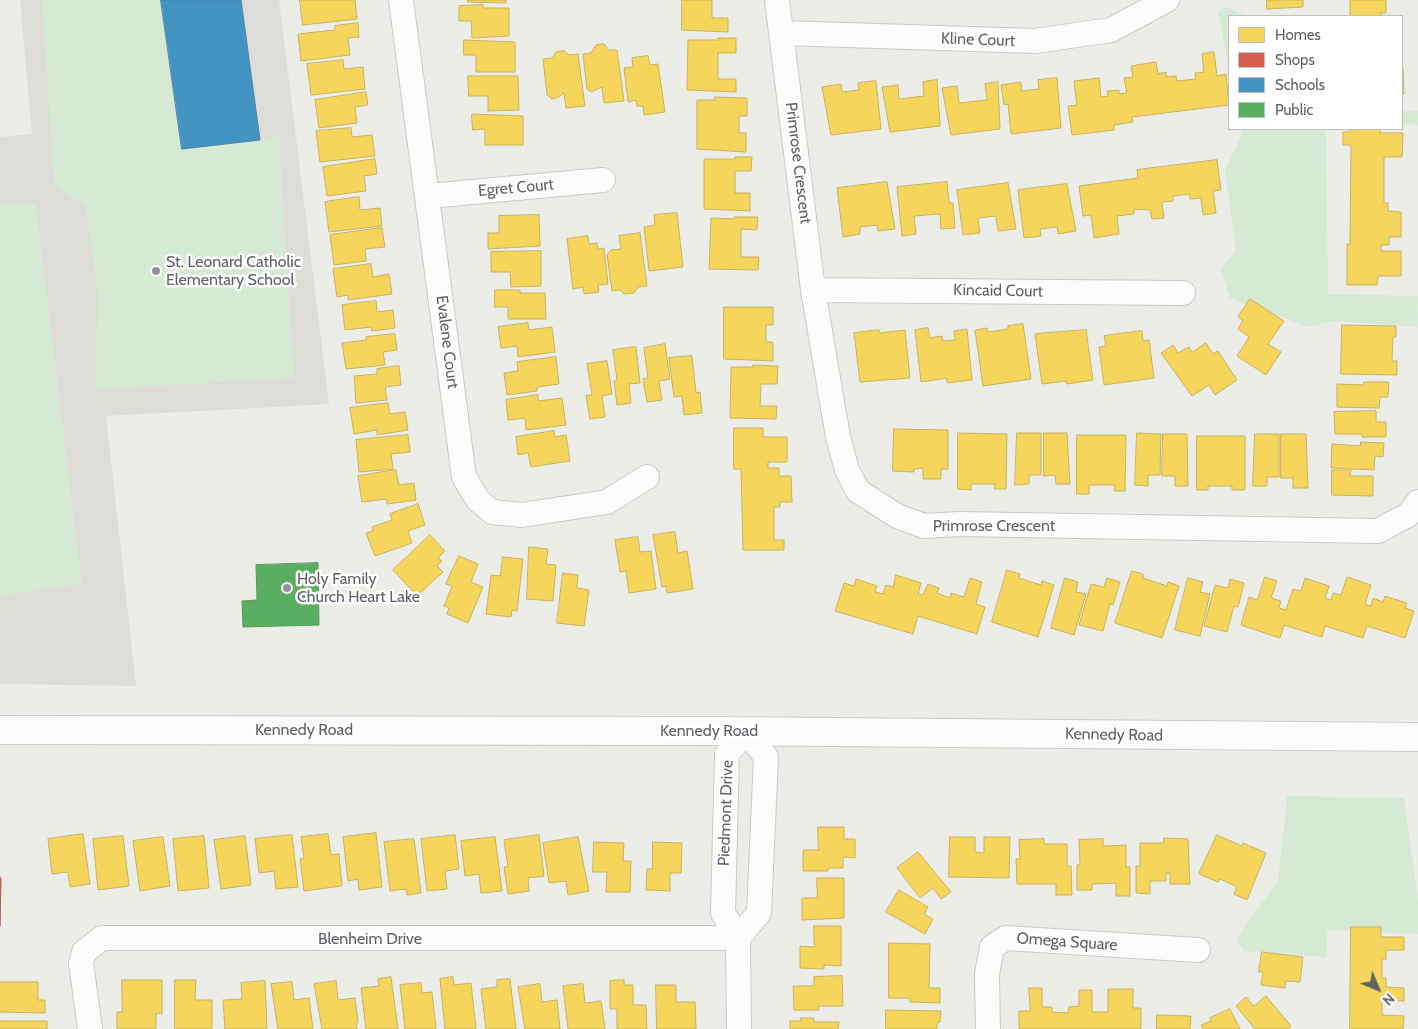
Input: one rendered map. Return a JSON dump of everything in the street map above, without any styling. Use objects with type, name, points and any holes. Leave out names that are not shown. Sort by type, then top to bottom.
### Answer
[{"type":"main road","name":"Kennedy Road","points":[[0,730],[746,731],[1418,737]]},
{"type":"street","name":"Evalene Court","points":[[401,0],[429,196],[464,478],[478,500],[492,512],[522,514],[608,502],[647,477]]},
{"type":"street","name":"Primrose Crescent","points":[[777,0],[813,290],[838,437],[847,470],[858,491],[897,516],[924,526],[959,524],[1378,530],[1408,515],[1418,502]]},
{"type":"street","name":"Kline Court","points":[[782,33],[1035,42],[1111,30],[1167,0]]},
{"type":"street","name":"Egret Court","points":[[429,196],[603,180]]},
{"type":"street","name":"Kincaid Court","points":[[813,290],[1183,293]]},
{"type":"street","points":[[738,938],[760,913],[766,757],[746,731]]},
{"type":"street","name":"Piedmont Drive","points":[[740,1029],[738,938],[723,913],[727,754],[746,731]]},
{"type":"street","name":"Blenheim Drive","points":[[90,1029],[81,963],[84,952],[102,938],[738,938]]},
{"type":"street","name":"Omega Square","points":[[988,1029],[987,974],[992,946],[1006,938],[1198,950]]},
{"type":"shaded area","name":"St. Leonard Catholic Elementary School","points":[[20,0],[279,0],[329,404],[106,416],[136,686],[0,684],[0,137],[32,134]]},
{"type":"green space","points":[[42,0],[161,0],[182,149],[260,140],[279,135],[294,378],[95,389],[98,296],[86,207],[54,184]]},
{"type":"green space","points":[[1224,7],[1245,15],[1228,15],[1228,63],[1218,12]]},
{"type":"green space","points":[[1403,111],[1418,111],[1418,125],[1403,124]]},
{"type":"green space","points":[[1241,130],[1326,130],[1328,294],[1418,296],[1417,327],[1334,321],[1308,327],[1230,298],[1221,268],[1236,252],[1225,170],[1242,135]]},
{"type":"green space","points":[[0,204],[36,204],[82,584],[0,596]]},
{"type":"green space","points":[[1287,796],[1404,798],[1418,900],[1418,934],[1327,930],[1327,957],[1244,951],[1236,939],[1278,881]]},
{"type":"building: Homes","points":[[300,0],[355,0],[357,19],[303,25]]},
{"type":"building: Homes","points":[[468,0],[506,0],[506,3],[468,2]]},
{"type":"building: Homes","points":[[682,0],[712,0],[712,18],[728,18],[728,32],[682,30]]},
{"type":"building: Homes","points":[[1267,0],[1303,0],[1303,7],[1267,9]]},
{"type":"building: Homes","points":[[1386,0],[1386,13],[1381,13],[1381,15],[1350,15],[1350,1]]},
{"type":"building: Homes","points":[[483,5],[483,8],[509,8],[509,36],[472,38],[471,21],[459,21],[459,6]]},
{"type":"building: Homes","points":[[358,23],[359,37],[348,38],[350,55],[301,61],[298,34],[335,30],[335,26]]},
{"type":"building: Homes","points":[[718,38],[736,38],[736,53],[718,53],[718,79],[736,79],[736,92],[687,90],[688,40],[718,40]]},
{"type":"building: Homes","points":[[464,40],[515,42],[515,72],[476,72],[476,55],[464,55]]},
{"type":"building: Homes","points":[[604,44],[609,50],[617,50],[624,101],[604,103],[602,87],[591,92],[587,89],[583,54],[591,53],[596,45]]},
{"type":"building: Homes","points":[[564,51],[569,55],[578,54],[585,106],[566,108],[564,93],[552,99],[547,95],[543,59],[552,58],[556,52]]},
{"type":"building: Homes","points":[[1214,52],[1217,76],[1226,74],[1228,105],[1132,117],[1133,122],[1114,125],[1114,130],[1072,135],[1068,106],[1077,105],[1074,81],[1099,78],[1101,97],[1108,96],[1107,91],[1119,90],[1119,94],[1127,93],[1124,78],[1133,77],[1131,66],[1156,62],[1158,74],[1166,72],[1167,77],[1176,76],[1177,81],[1196,79],[1195,73],[1204,72],[1202,54]]},
{"type":"building: Homes","points":[[648,56],[650,65],[658,64],[665,112],[644,115],[643,106],[637,106],[636,100],[628,102],[624,68],[633,67],[632,58]]},
{"type":"building: Homes","points":[[343,60],[344,69],[363,67],[365,89],[311,95],[307,64]]},
{"type":"building: Homes","points":[[468,76],[518,76],[519,110],[488,111],[488,96],[469,96]]},
{"type":"building: Homes","points":[[1057,78],[1061,128],[1011,134],[1008,104],[1004,105],[1001,85],[1021,82],[1022,91],[1039,89],[1038,80]]},
{"type":"building: Homes","points":[[937,80],[940,126],[890,132],[882,87],[898,85],[899,99],[924,96],[923,82]]},
{"type":"building: Homes","points":[[876,81],[881,129],[831,135],[822,87],[841,84],[842,92],[859,90],[858,83]]},
{"type":"building: Homes","points":[[998,82],[1000,129],[951,135],[942,88],[957,86],[959,103],[987,100],[985,84]]},
{"type":"building: Homes","points":[[366,92],[368,105],[355,107],[357,123],[319,128],[315,100]]},
{"type":"building: Homes","points":[[715,97],[747,98],[747,116],[739,116],[739,133],[746,133],[746,152],[697,149],[697,100],[715,100]]},
{"type":"building: Homes","points":[[472,114],[523,116],[523,145],[485,145],[485,129],[473,130]]},
{"type":"building: Homes","points":[[351,128],[352,137],[372,135],[375,156],[320,162],[316,131]]},
{"type":"building: Homes","points":[[1350,130],[1380,130],[1380,133],[1403,133],[1402,157],[1384,157],[1384,203],[1388,203],[1388,211],[1401,212],[1401,237],[1389,237],[1389,245],[1381,245],[1381,251],[1401,251],[1401,276],[1378,276],[1377,285],[1347,285],[1347,244],[1350,244],[1351,145],[1343,145],[1343,132],[1350,132]]},
{"type":"building: Homes","points":[[735,157],[752,157],[751,171],[735,171],[735,193],[750,193],[750,211],[704,209],[704,159],[735,159]]},
{"type":"building: Homes","points":[[375,159],[377,174],[364,176],[366,191],[327,196],[323,167]]},
{"type":"building: Homes","points":[[1217,160],[1221,190],[1213,191],[1216,213],[1203,215],[1201,198],[1190,199],[1190,194],[1173,196],[1173,201],[1162,202],[1164,218],[1152,219],[1150,210],[1134,209],[1134,214],[1117,216],[1119,234],[1094,238],[1091,215],[1083,216],[1079,186],[1138,178],[1137,170]]},
{"type":"building: Homes","points":[[887,182],[895,229],[878,231],[877,225],[860,227],[860,234],[843,237],[837,188]]},
{"type":"building: Homes","points":[[947,182],[949,203],[953,203],[955,228],[941,229],[940,214],[914,216],[916,234],[902,236],[897,187]]},
{"type":"building: Homes","points":[[1008,183],[1016,229],[998,231],[996,216],[978,218],[980,233],[963,235],[957,190]]},
{"type":"building: Homes","points":[[1067,184],[1076,231],[1058,234],[1057,227],[1040,229],[1041,236],[1024,238],[1018,190]]},
{"type":"building: Homes","points":[[359,197],[360,210],[380,208],[382,226],[329,232],[325,202]]},
{"type":"building: Homes","points":[[677,213],[683,267],[649,271],[644,227],[655,225],[654,215]]},
{"type":"building: Homes","points":[[539,215],[540,246],[488,249],[488,233],[499,233],[499,216]]},
{"type":"building: Homes","points":[[734,217],[758,217],[757,230],[741,229],[741,257],[759,257],[758,270],[709,269],[711,218],[734,219]]},
{"type":"building: Homes","points":[[382,228],[385,247],[365,249],[366,261],[334,265],[330,235]]},
{"type":"building: Homes","points":[[640,233],[647,286],[638,287],[634,293],[624,294],[620,290],[612,291],[607,255],[611,250],[621,249],[619,236]]},
{"type":"building: Homes","points":[[588,236],[589,244],[597,243],[598,249],[604,248],[608,284],[598,285],[599,292],[584,294],[583,287],[573,289],[567,239]]},
{"type":"building: Homes","points":[[541,251],[541,286],[511,287],[510,272],[491,272],[491,252]]},
{"type":"building: Homes","points":[[371,264],[373,277],[389,274],[392,294],[348,300],[348,295],[337,297],[333,269]]},
{"type":"building: Homes","points":[[495,290],[545,293],[546,319],[508,319],[508,307],[495,307]]},
{"type":"building: Homes","points":[[1250,299],[1284,321],[1268,344],[1281,352],[1266,375],[1237,356],[1249,337],[1238,329],[1243,320],[1238,317]]},
{"type":"building: Homes","points":[[376,301],[377,312],[393,310],[395,328],[372,331],[371,327],[345,330],[342,305]]},
{"type":"building: Homes","points":[[724,307],[773,307],[773,325],[766,325],[766,342],[773,342],[773,361],[724,359]]},
{"type":"building: Homes","points":[[528,323],[529,330],[552,327],[555,352],[518,357],[517,346],[501,348],[498,327]]},
{"type":"building: Homes","points":[[1023,324],[1031,379],[983,386],[975,330],[987,328],[988,332],[1008,329],[1008,326]]},
{"type":"building: Homes","points":[[1342,325],[1396,326],[1396,337],[1393,337],[1392,361],[1397,361],[1397,375],[1341,374]]},
{"type":"building: Homes","points":[[928,328],[930,338],[942,336],[943,341],[955,340],[954,331],[967,329],[972,380],[947,383],[947,378],[921,382],[915,330]]},
{"type":"building: Homes","points":[[879,330],[880,333],[905,330],[910,378],[860,382],[854,333]]},
{"type":"building: Homes","points":[[1086,330],[1093,380],[1067,384],[1066,381],[1042,384],[1035,334]]},
{"type":"building: Homes","points":[[1142,331],[1143,341],[1149,340],[1154,378],[1104,385],[1099,347],[1106,346],[1104,336]]},
{"type":"building: Homes","points":[[395,334],[397,350],[383,352],[385,365],[346,369],[342,343],[367,340],[366,337]]},
{"type":"building: Homes","points":[[1206,343],[1213,354],[1218,351],[1237,380],[1215,395],[1209,385],[1192,396],[1161,353],[1173,345],[1178,353],[1189,347],[1192,352]]},
{"type":"building: Homes","points":[[665,344],[670,379],[659,381],[662,400],[647,402],[643,379],[648,378],[644,348]]},
{"type":"building: Homes","points":[[636,347],[640,383],[629,384],[631,403],[617,405],[614,381],[617,380],[613,350]]},
{"type":"building: Homes","points":[[692,356],[696,393],[700,392],[702,413],[684,415],[682,396],[674,397],[669,358]]},
{"type":"building: Homes","points":[[556,357],[559,384],[537,387],[537,391],[507,395],[504,373],[518,371],[517,362]]},
{"type":"building: Homes","points":[[607,361],[612,394],[602,396],[605,417],[590,419],[586,395],[592,395],[587,364]]},
{"type":"building: Homes","points":[[753,365],[778,366],[777,384],[761,384],[760,406],[777,406],[776,419],[730,418],[731,367],[753,367]]},
{"type":"building: Homes","points":[[399,366],[401,385],[385,387],[387,400],[356,403],[354,376],[377,374],[377,369]]},
{"type":"building: Homes","points":[[1364,382],[1389,382],[1388,397],[1380,397],[1379,408],[1337,407],[1337,384],[1364,385]]},
{"type":"building: Homes","points":[[538,395],[538,401],[562,398],[566,425],[526,430],[525,418],[508,420],[506,400]]},
{"type":"building: Homes","points":[[388,403],[390,414],[405,412],[408,430],[377,435],[377,430],[354,434],[350,408]]},
{"type":"building: Homes","points":[[1376,411],[1376,422],[1386,422],[1386,437],[1362,437],[1362,434],[1335,434],[1334,412]]},
{"type":"building: Homes","points":[[734,428],[763,428],[763,437],[787,437],[787,462],[768,462],[768,468],[779,468],[779,476],[791,476],[792,502],[780,502],[780,507],[774,507],[774,540],[784,540],[784,550],[743,550],[741,469],[734,469]]},
{"type":"building: Homes","points":[[894,429],[948,430],[948,469],[941,469],[941,479],[923,479],[923,468],[914,469],[914,472],[893,471]]},
{"type":"building: Homes","points":[[554,431],[555,437],[566,435],[570,461],[531,467],[528,453],[518,455],[516,437]]},
{"type":"building: Homes","points":[[958,433],[1007,434],[1006,489],[994,489],[995,484],[971,484],[971,490],[958,489]]},
{"type":"building: Homes","points":[[1017,433],[1041,433],[1041,475],[1029,475],[1029,484],[1015,485]]},
{"type":"building: Homes","points":[[1044,433],[1067,433],[1070,484],[1056,484],[1055,475],[1044,476]]},
{"type":"building: Homes","points":[[1137,433],[1161,434],[1160,475],[1148,475],[1148,486],[1135,485]]},
{"type":"building: Homes","points":[[1163,434],[1187,434],[1188,486],[1175,486],[1175,476],[1162,476]]},
{"type":"building: Homes","points":[[1255,434],[1279,434],[1279,477],[1267,477],[1267,486],[1253,486]]},
{"type":"building: Homes","points":[[1281,434],[1306,434],[1308,488],[1293,488],[1293,478],[1281,478]]},
{"type":"building: Homes","points":[[408,435],[410,452],[391,454],[393,469],[359,472],[356,440]]},
{"type":"building: Homes","points":[[1077,435],[1126,435],[1125,491],[1114,491],[1115,485],[1089,485],[1089,494],[1077,494]]},
{"type":"building: Homes","points":[[1197,436],[1245,436],[1245,490],[1232,490],[1232,486],[1208,486],[1208,490],[1197,490]]},
{"type":"building: Homes","points":[[1361,442],[1384,443],[1383,457],[1375,456],[1374,470],[1331,468],[1332,444],[1360,446]]},
{"type":"building: Homes","points":[[396,470],[399,485],[414,483],[416,500],[387,504],[386,499],[362,502],[358,476]]},
{"type":"building: Homes","points":[[1332,470],[1351,470],[1350,476],[1373,476],[1373,496],[1332,495]]},
{"type":"building: Homes","points":[[418,504],[425,525],[408,531],[412,543],[375,556],[366,533],[373,531],[372,527],[392,520],[390,514]]},
{"type":"building: Homes","points":[[675,532],[678,553],[687,551],[693,589],[667,593],[666,586],[662,587],[653,535]]},
{"type":"building: Homes","points":[[430,535],[445,551],[438,558],[442,561],[437,566],[443,572],[417,596],[393,570]]},
{"type":"building: Homes","points":[[638,537],[640,552],[651,551],[656,589],[629,593],[626,571],[620,572],[615,540]]},
{"type":"building: Homes","points":[[529,547],[548,549],[546,564],[556,565],[553,601],[527,599]]},
{"type":"building: Homes","points":[[459,556],[478,564],[471,582],[483,587],[468,623],[447,614],[449,608],[444,606],[452,586],[446,584]]},
{"type":"building: Homes","points":[[503,557],[523,559],[517,611],[512,610],[511,617],[486,614],[491,575],[500,576]]},
{"type":"building: Homes","points":[[1007,570],[1020,574],[1019,578],[1041,585],[1042,581],[1054,585],[1038,637],[992,622]]},
{"type":"building: Homes","points":[[1132,571],[1143,574],[1143,578],[1167,586],[1168,582],[1179,586],[1162,638],[1115,623]]},
{"type":"building: Homes","points":[[563,573],[578,575],[577,588],[589,590],[584,626],[557,623]]},
{"type":"building: Homes","points":[[896,575],[921,583],[918,594],[923,595],[928,584],[939,588],[937,593],[950,598],[951,593],[964,597],[970,578],[982,582],[976,604],[985,607],[977,634],[918,616],[913,634],[835,611],[844,583],[854,586],[856,579],[877,586],[875,592],[883,594],[886,585],[893,587]]},
{"type":"building: Homes","points":[[1265,577],[1277,581],[1271,598],[1281,601],[1279,608],[1286,610],[1293,589],[1301,591],[1305,578],[1329,586],[1325,598],[1331,600],[1333,593],[1341,595],[1347,577],[1371,585],[1365,604],[1371,606],[1373,598],[1383,602],[1385,596],[1407,603],[1405,608],[1414,611],[1405,638],[1367,626],[1363,638],[1325,626],[1322,637],[1284,625],[1280,638],[1241,625],[1249,597],[1257,600]]},
{"type":"building: Homes","points":[[1065,578],[1078,582],[1076,592],[1086,594],[1074,635],[1051,628]]},
{"type":"building: Homes","points":[[1107,578],[1120,582],[1113,605],[1110,604],[1103,631],[1079,625],[1091,584],[1104,587]]},
{"type":"building: Homes","points":[[1188,578],[1203,582],[1200,592],[1210,594],[1200,636],[1175,630]]},
{"type":"building: Homes","points":[[1230,579],[1244,583],[1238,607],[1234,606],[1227,632],[1204,626],[1215,585],[1228,588]]},
{"type":"building: Homes","points":[[818,827],[844,827],[844,839],[855,839],[855,858],[843,857],[843,868],[828,868],[828,871],[803,871],[803,850],[818,850]]},
{"type":"building: Homes","points":[[376,833],[382,887],[359,890],[358,879],[348,881],[343,837]]},
{"type":"building: Homes","points":[[83,834],[90,884],[70,887],[68,872],[52,874],[48,839]]},
{"type":"building: Homes","points":[[328,834],[331,855],[339,854],[342,886],[304,891],[300,859],[304,858],[301,837]]},
{"type":"building: Homes","points":[[292,835],[298,887],[276,889],[274,871],[259,873],[255,839]]},
{"type":"building: Homes","points":[[455,835],[459,869],[445,871],[447,889],[427,891],[421,839]]},
{"type":"building: Homes","points":[[539,835],[544,876],[528,878],[529,891],[508,894],[504,867],[508,867],[504,840]]},
{"type":"building: Homes","points":[[1217,835],[1242,846],[1243,843],[1266,853],[1247,900],[1234,894],[1237,887],[1220,879],[1218,882],[1199,874]]},
{"type":"building: Homes","points":[[123,836],[129,886],[98,890],[93,839]]},
{"type":"building: Homes","points":[[204,836],[209,888],[178,891],[173,839]]},
{"type":"building: Homes","points":[[245,836],[251,885],[221,889],[214,840]]},
{"type":"building: Homes","points":[[163,837],[170,886],[140,891],[133,841]]},
{"type":"building: Homes","points":[[495,837],[502,891],[481,893],[479,874],[465,876],[461,841]]},
{"type":"building: Homes","points":[[578,837],[589,891],[568,895],[566,881],[549,883],[543,843]]},
{"type":"building: Homes","points":[[950,837],[975,837],[975,852],[984,853],[984,837],[1010,837],[1009,878],[949,877]]},
{"type":"building: Homes","points":[[1164,838],[1188,839],[1190,884],[1170,884],[1170,873],[1166,873],[1166,881],[1150,881],[1150,894],[1136,893],[1136,866],[1140,866],[1140,843],[1163,843]]},
{"type":"building: Homes","points":[[414,839],[421,893],[407,895],[406,889],[390,891],[384,842]]},
{"type":"building: Homes","points":[[1044,839],[1044,844],[1067,844],[1067,866],[1071,866],[1072,895],[1056,895],[1056,884],[1017,884],[1016,859],[1020,859],[1019,840]]},
{"type":"building: Homes","points":[[1103,839],[1103,846],[1126,845],[1126,867],[1130,867],[1130,896],[1116,896],[1116,883],[1092,884],[1092,890],[1077,890],[1077,865],[1080,865],[1079,840]]},
{"type":"building: Homes","points":[[594,842],[624,843],[623,861],[631,861],[630,892],[606,892],[607,872],[593,872]]},
{"type":"building: Homes","points":[[653,842],[682,843],[681,873],[670,873],[670,891],[646,890],[647,869],[652,869]]},
{"type":"building: Homes","points":[[918,852],[951,892],[941,899],[933,888],[920,898],[897,868]]},
{"type":"building: Homes","points":[[817,878],[844,878],[844,918],[802,920],[802,898],[817,898]]},
{"type":"building: Homes","points":[[899,890],[928,907],[924,914],[933,919],[925,934],[886,912]]},
{"type":"building: Homes","points":[[814,926],[841,926],[841,966],[824,965],[824,969],[800,968],[800,946],[814,947]]},
{"type":"building: Homes","points":[[1351,927],[1381,927],[1381,937],[1404,937],[1404,950],[1386,950],[1386,959],[1382,959],[1382,978],[1386,978],[1386,987],[1404,988],[1404,1001],[1382,1000],[1382,1015],[1404,1016],[1403,1029],[1350,1029]]},
{"type":"building: Homes","points":[[889,943],[930,944],[929,988],[940,988],[940,1003],[910,1002],[910,998],[889,998]]},
{"type":"building: Homes","points":[[1262,952],[1303,957],[1300,982],[1286,981],[1285,988],[1261,985],[1263,972],[1259,972]]},
{"type":"building: Homes","points":[[842,976],[843,1006],[818,1006],[819,1010],[794,1010],[793,986],[814,986],[814,977]]},
{"type":"building: Homes","points":[[391,977],[398,1029],[366,1029],[361,988],[379,986],[378,979]]},
{"type":"building: Homes","points":[[453,977],[454,985],[471,983],[476,1029],[445,1029],[440,979]]},
{"type":"building: Homes","points":[[510,979],[516,1029],[486,1029],[481,989],[497,987],[497,980]]},
{"type":"building: Homes","points":[[122,980],[162,980],[162,1014],[156,1013],[156,1029],[117,1029],[117,1012],[122,1012]]},
{"type":"building: Homes","points":[[175,980],[196,980],[195,1000],[212,1000],[212,1029],[175,1029]]},
{"type":"building: Homes","points":[[624,980],[624,985],[633,985],[633,1005],[646,1005],[647,1029],[617,1029],[617,1009],[610,1009],[610,981]]},
{"type":"building: Homes","points":[[265,981],[267,1029],[225,1029],[223,1000],[242,999],[241,983]]},
{"type":"building: Homes","points":[[336,981],[338,1000],[355,998],[357,1029],[322,1029],[314,984]]},
{"type":"building: Homes","points":[[0,982],[38,982],[38,1000],[45,1000],[45,1013],[0,1012]]},
{"type":"building: Homes","points":[[292,982],[294,1000],[309,998],[313,1029],[278,1029],[271,984]]},
{"type":"building: Homes","points":[[421,983],[422,993],[432,992],[436,1029],[405,1029],[400,985]]},
{"type":"building: Homes","points":[[540,984],[542,1002],[557,1000],[560,1029],[525,1029],[518,987]]},
{"type":"building: Homes","points":[[583,984],[585,1003],[601,1001],[605,1029],[568,1029],[563,986]]},
{"type":"building: Homes","points":[[656,985],[676,985],[676,1002],[695,1002],[696,1029],[657,1029]]},
{"type":"building: Homes","points":[[1029,988],[1042,988],[1042,1007],[1052,1007],[1052,1012],[1068,1013],[1069,1007],[1079,1006],[1079,990],[1092,990],[1092,1012],[1108,1012],[1108,989],[1133,989],[1133,1008],[1141,1008],[1141,1029],[1019,1029],[1019,1011],[1030,1011]]},
{"type":"building: Homes","points":[[1266,996],[1291,1026],[1288,1029],[1255,1029],[1236,1006],[1246,997],[1254,1006]]},
{"type":"building: Homes","points":[[1230,1009],[1240,1029],[1203,1029],[1201,1025],[1211,1021],[1210,1018]]},
{"type":"building: Homes","points":[[886,1010],[941,1011],[940,1022],[937,1023],[937,1029],[886,1029]]},
{"type":"building: Homes","points":[[1157,1015],[1191,1016],[1190,1029],[1157,1029]]},
{"type":"building: Homes","points":[[801,1018],[814,1018],[814,1022],[839,1022],[838,1029],[790,1029],[790,1021],[801,1021]]},
{"type":"building: Homes","points":[[0,1021],[47,1021],[47,1029],[0,1029]]},
{"type":"building: Shops","points":[[0,877],[1,879],[0,926]]},
{"type":"building: Schools","points":[[161,0],[241,0],[260,140],[182,149]]},
{"type":"building: Public","name":"Holy Family Church Heart Lake","points":[[318,563],[319,625],[243,627],[242,601],[257,600],[256,565]]},
{"type":"place","name":"St. Leonard Catholic Elementary School","points":[[156,271]]},
{"type":"place","name":"Holy Family Church Heart Lake","points":[[287,588]]}]
